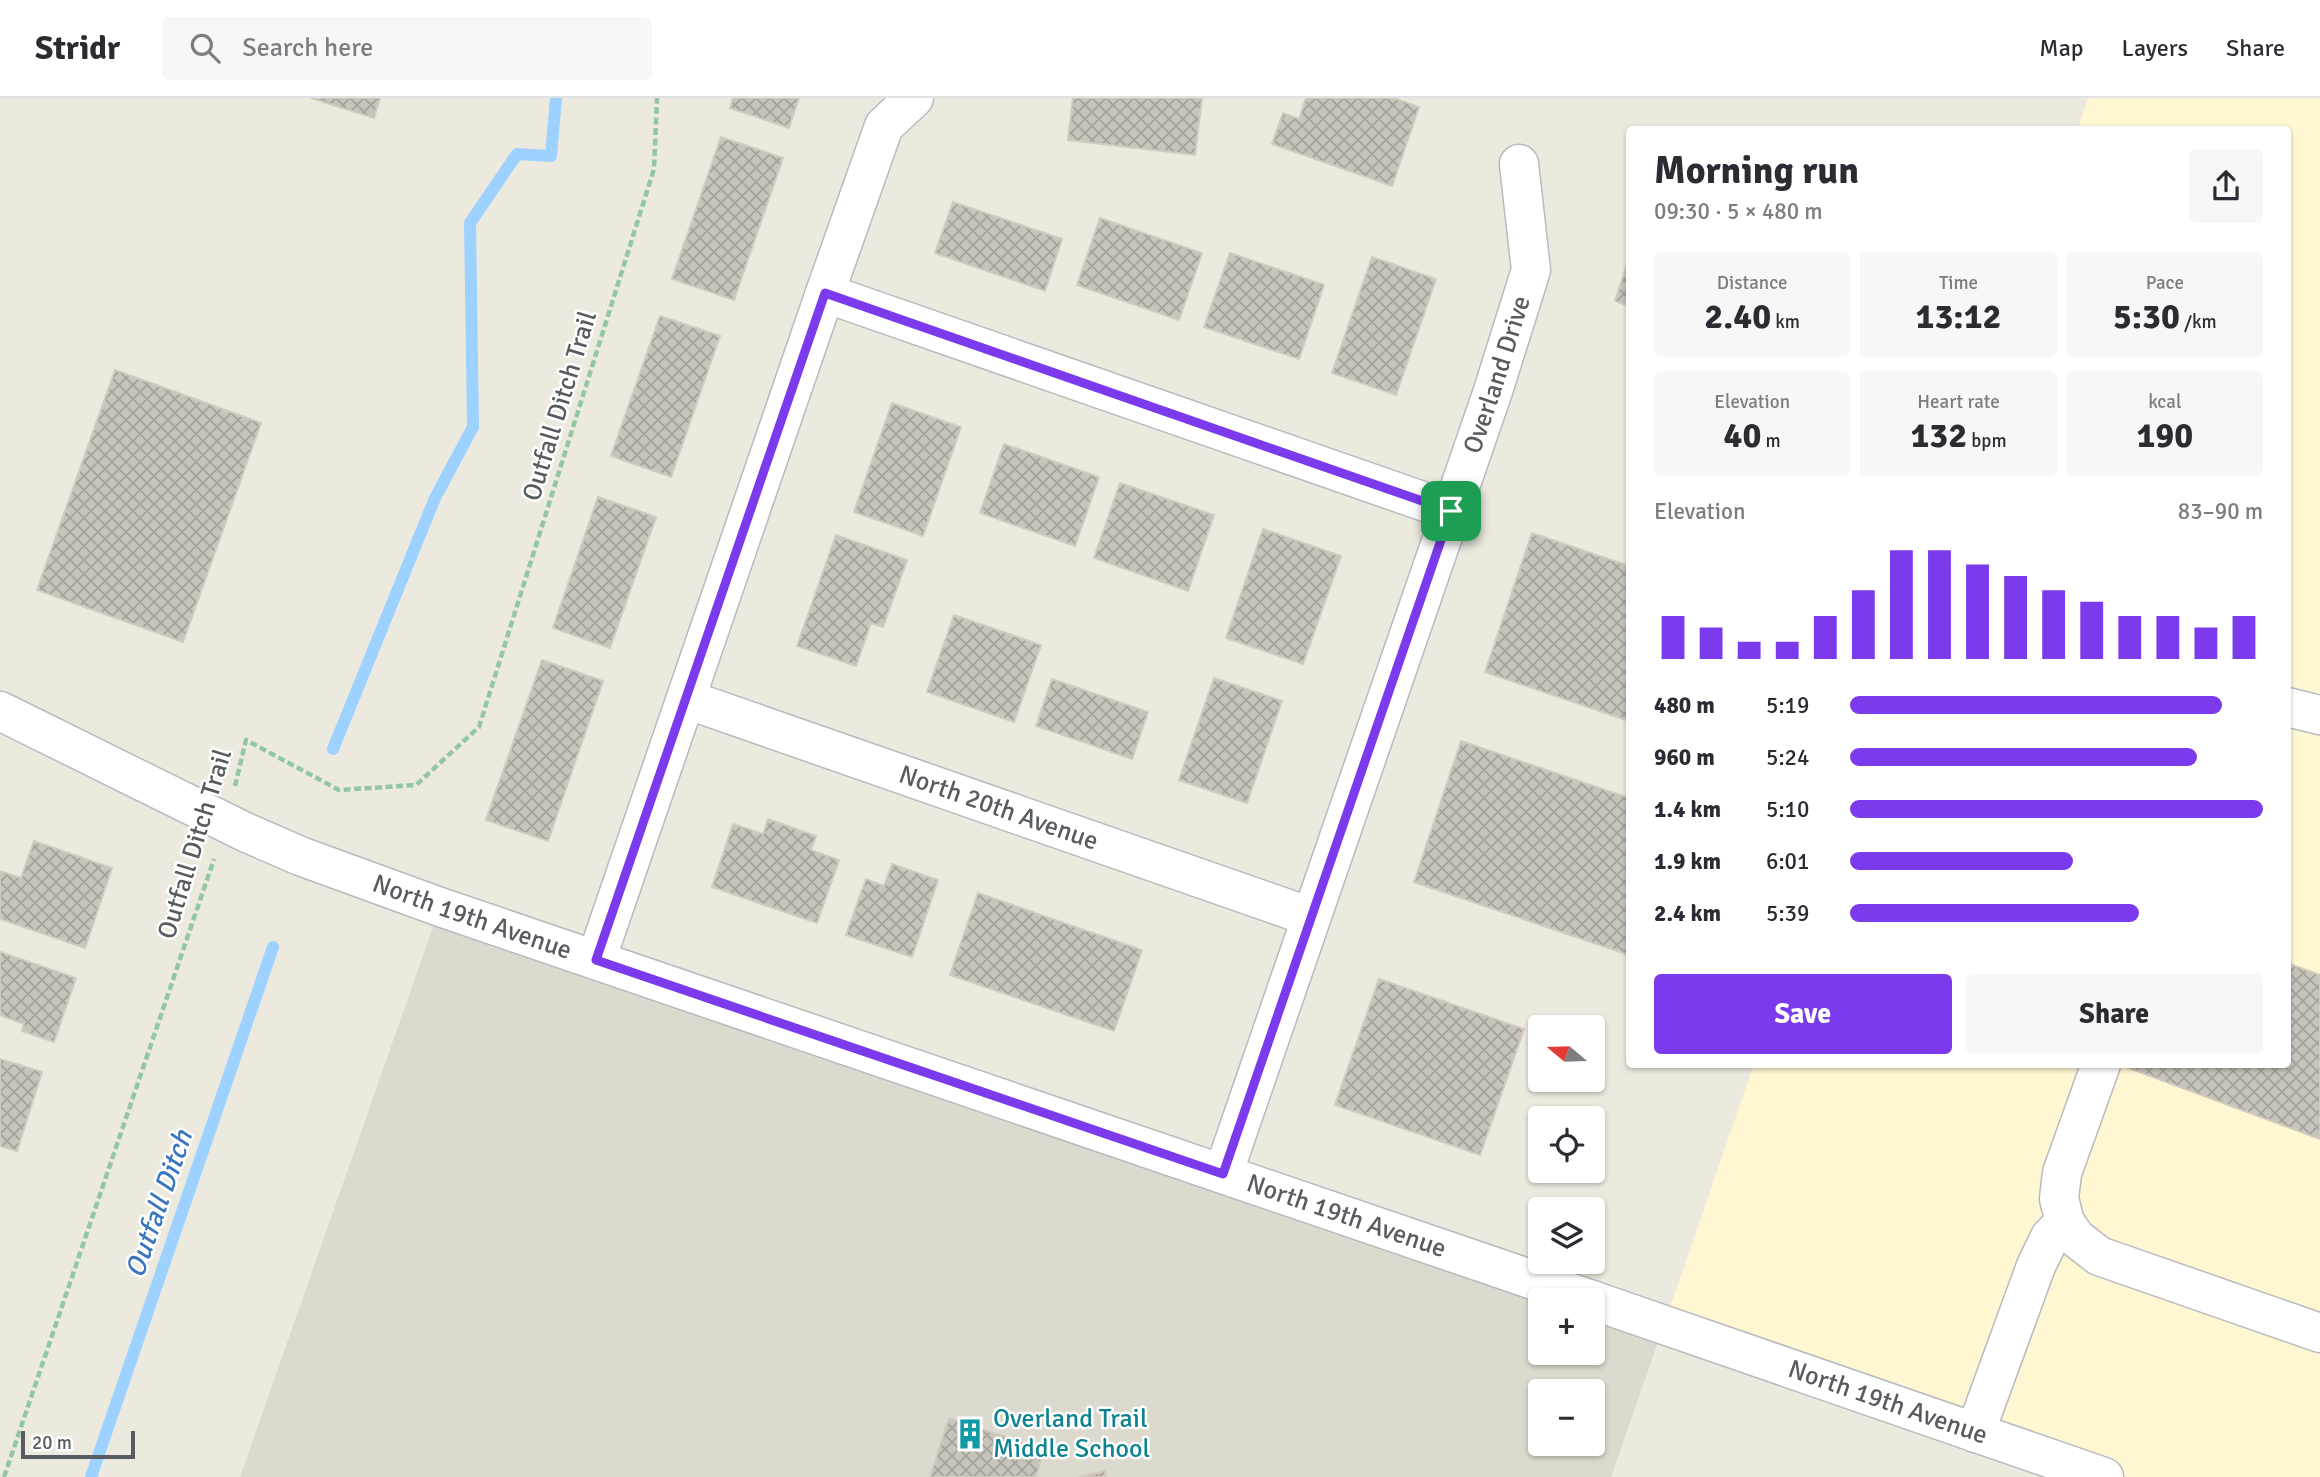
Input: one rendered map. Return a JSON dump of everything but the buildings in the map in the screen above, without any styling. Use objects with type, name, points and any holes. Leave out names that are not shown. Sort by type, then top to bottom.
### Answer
[{"type":"street","points":[[596,960],[884,126],[914,98]]},
{"type":"street","name":"Overland Drive","points":[[1223,1174],[1493,391],[1531,270],[1519,164]]},
{"type":"street","points":[[825,293],[1451,511]]},
{"type":"street","name":"North 20th Avenue","points":[[686,699],[1311,917]]},
{"type":"street","points":[[2291,708],[2320,715]]},
{"type":"street","name":"North 19th Avenue","points":[[0,711],[226,823],[300,856],[596,960],[1557,1288]]},
{"type":"street","points":[[2100,1068],[2062,1173],[2059,1199],[2065,1222],[2076,1238],[2099,1256],[2320,1333]]},
{"type":"street","points":[[1975,1433],[2036,1266],[2050,1237],[2065,1222]]},
{"type":"street","name":"North 19th Avenue","points":[[1605,1305],[2104,1477]]},
{"type":"path","name":"Outfall Ditch Trail","points":[[4,1477],[226,823],[246,740],[340,790],[416,785],[479,727],[654,169],[657,98]]},
{"type":"shaded area","points":[[2088,98],[2320,98],[2320,1477],[2104,1477],[1664,1325],[1753,1068],[2291,1068],[2291,126],[2079,126]]},
{"type":"shaded area","points":[[440,907],[1528,1296],[1528,1365],[1605,1365],[1605,1305],[1664,1325],[1611,1477],[240,1477]]},
{"type":"waterway","points":[[333,749],[435,498],[473,427],[470,223],[517,154],[551,156],[556,98]]},
{"type":"waterway","name":"Outfall Ditch","points":[[91,1477],[273,947]]},
{"type":"place","name":"Overland Trail Middle School","points":[[970,1434]]},
{"type":"route","points":[[825,293],[1451,511],[1223,1174],[596,960],[825,293]]}]
